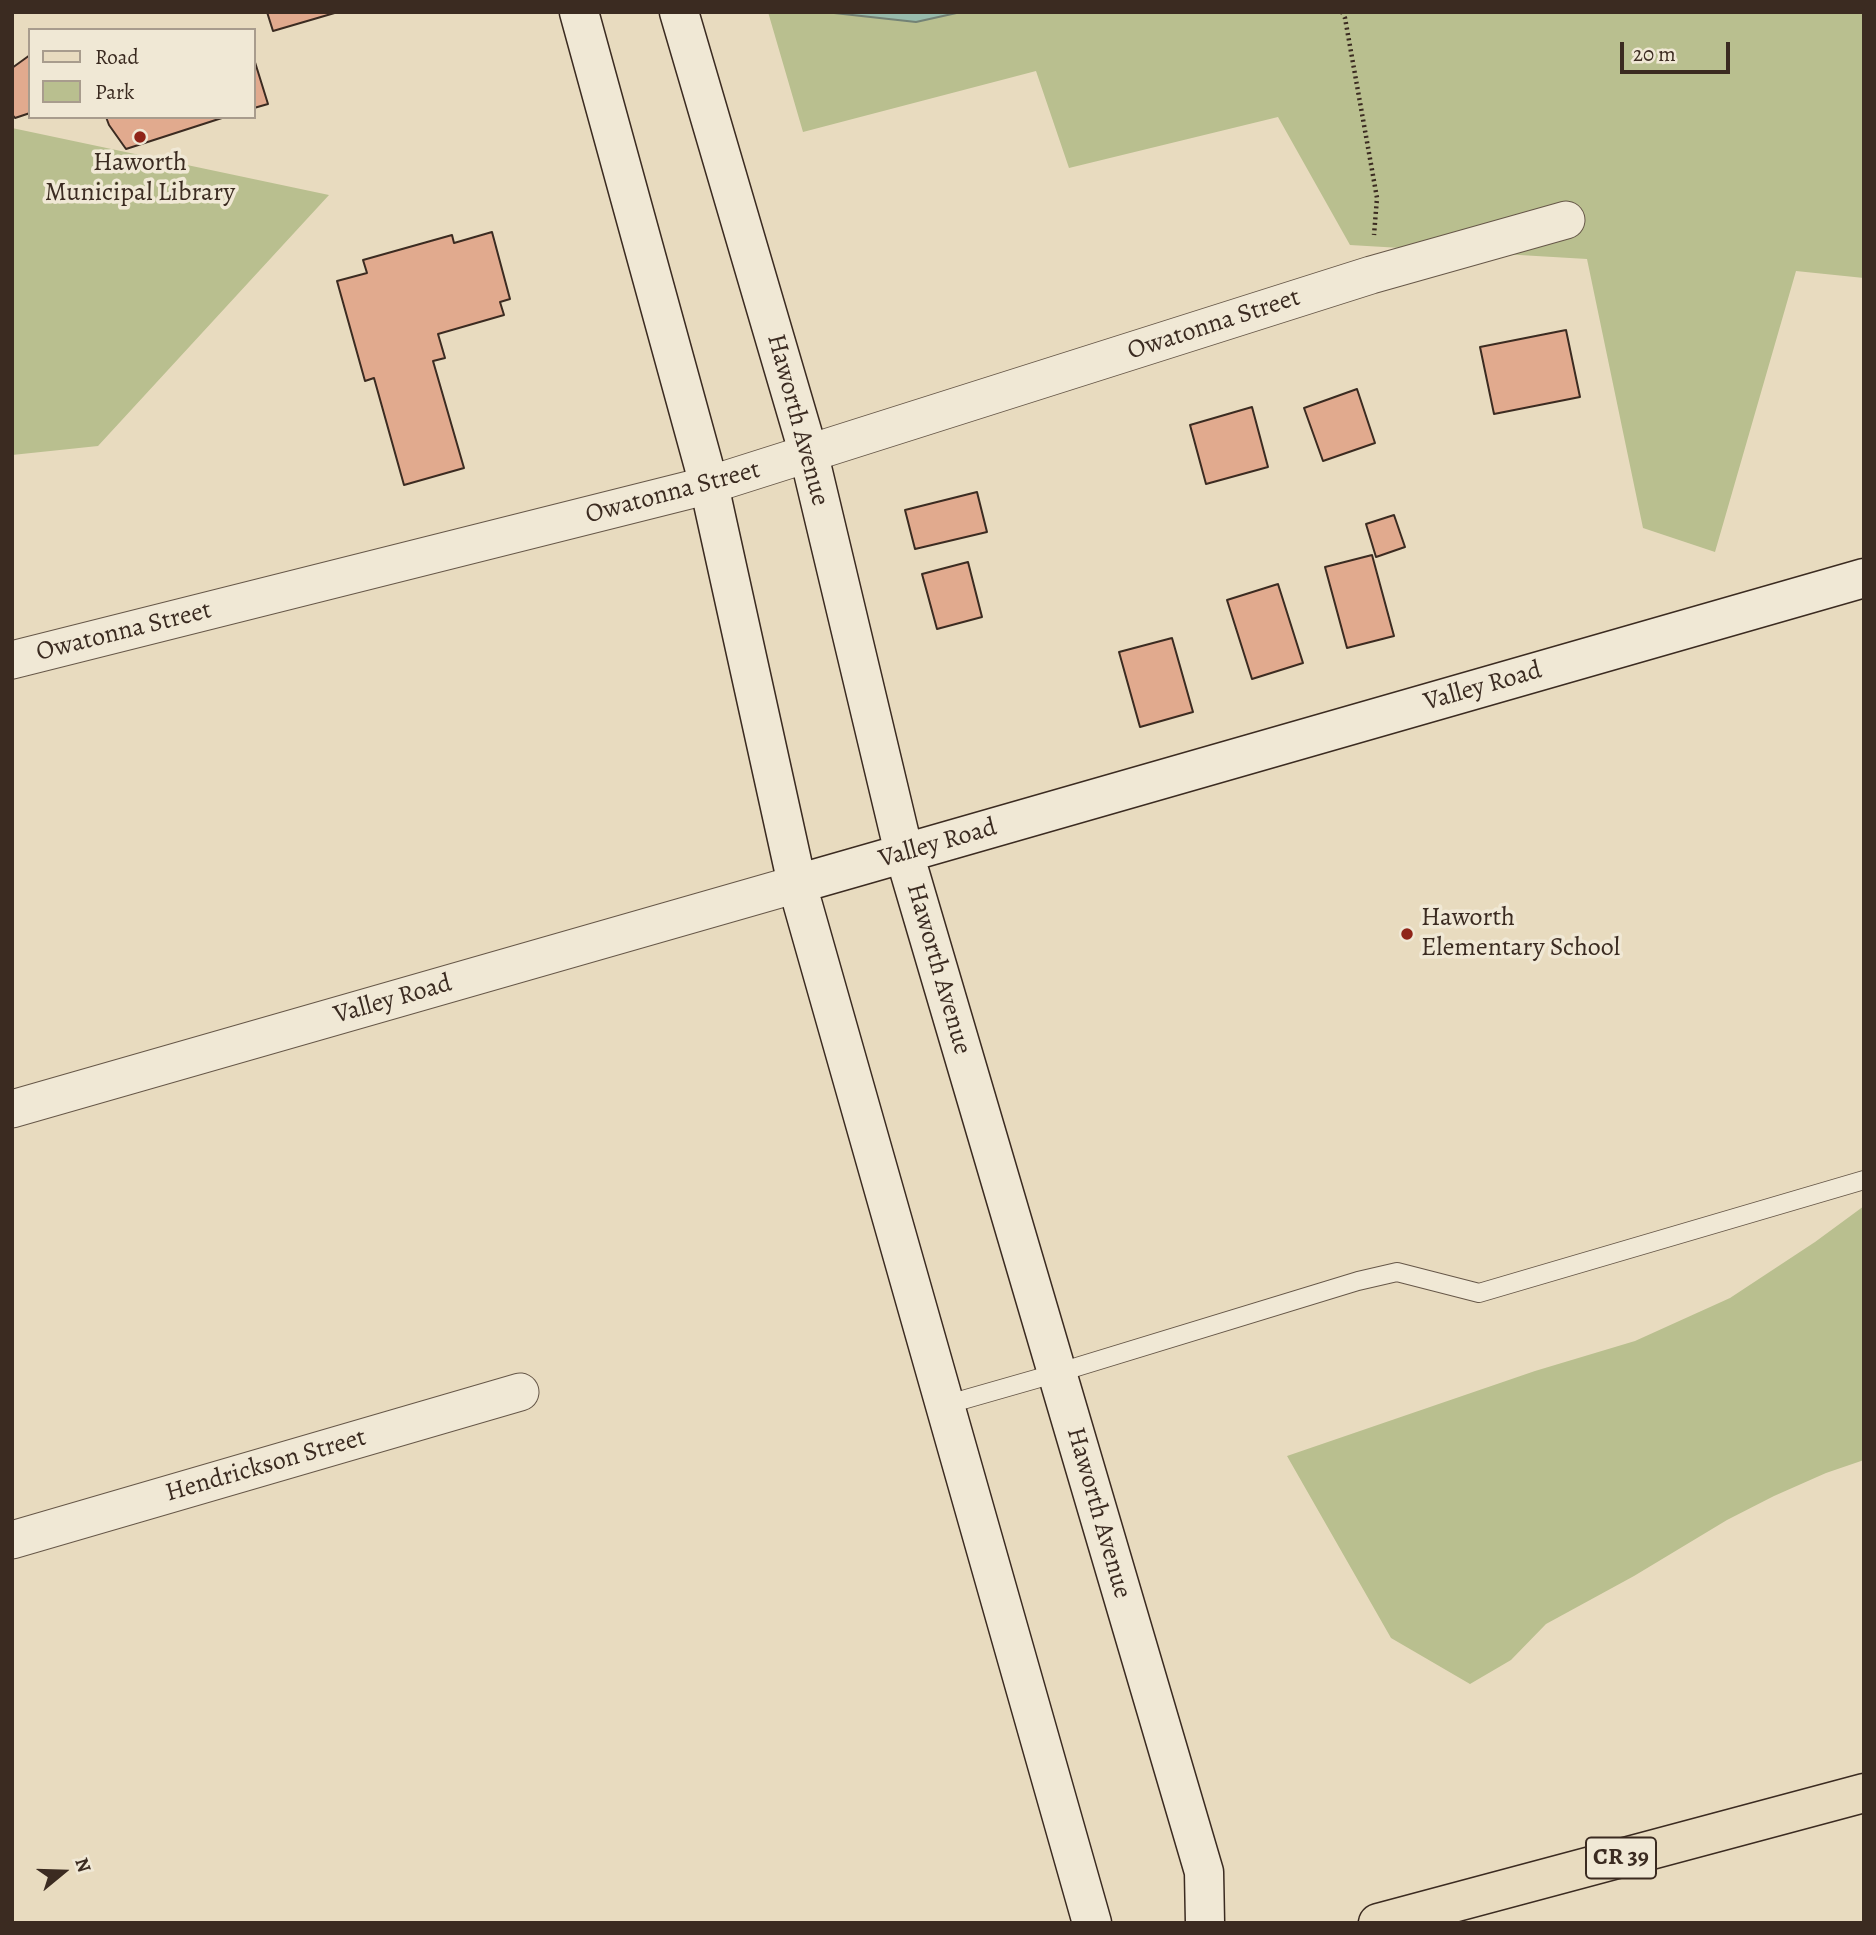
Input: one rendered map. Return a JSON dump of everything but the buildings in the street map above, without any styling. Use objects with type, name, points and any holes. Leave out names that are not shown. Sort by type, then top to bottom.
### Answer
[{"type":"main road","name":"CR 39","points":[[1378,1923],[1864,1793]]},
{"type":"street","points":[[579,12],[709,485],[797,884],[1091,1923]]},
{"type":"street","name":"Haworth Avenue","points":[[679,12],[809,455],[904,853],[1204,1872],[1205,1923]]},
{"type":"street","name":"Owatonna Street","points":[[12,660],[709,485],[1371,275],[1566,220]]},
{"type":"street","name":"Valley Road","points":[[12,1109],[1864,578]]},
{"type":"street","name":"Hendrickson Street","points":[[12,1540],[520,1392]]},
{"type":"lane","points":[[945,1405],[1358,1281],[1397,1272],[1479,1293],[1864,1180]]},
{"type":"path","points":[[1342,12],[1377,198],[1371,275]]},
{"type":"green space","points":[[768,12],[1864,12],[1864,278],[1796,271],[1715,552],[1643,528],[1587,259],[1350,245],[1278,117],[1069,168],[1036,71],[803,132]]},
{"type":"green space","points":[[12,128],[329,195],[98,446],[12,455]]},
{"type":"green space","points":[[1864,1206],[1864,1460],[1826,1473],[1727,1520],[1634,1576],[1546,1624],[1511,1660],[1470,1684],[1391,1638],[1287,1456],[1535,1371],[1635,1341],[1730,1298]]},
{"type":"shaded area","points":[[825,12],[961,12],[916,22]]},
{"type":"place","name":"Haworth Municipal Library","points":[[140,137]]},
{"type":"place","name":"Haworth Elementary School","points":[[1407,934]]}]
